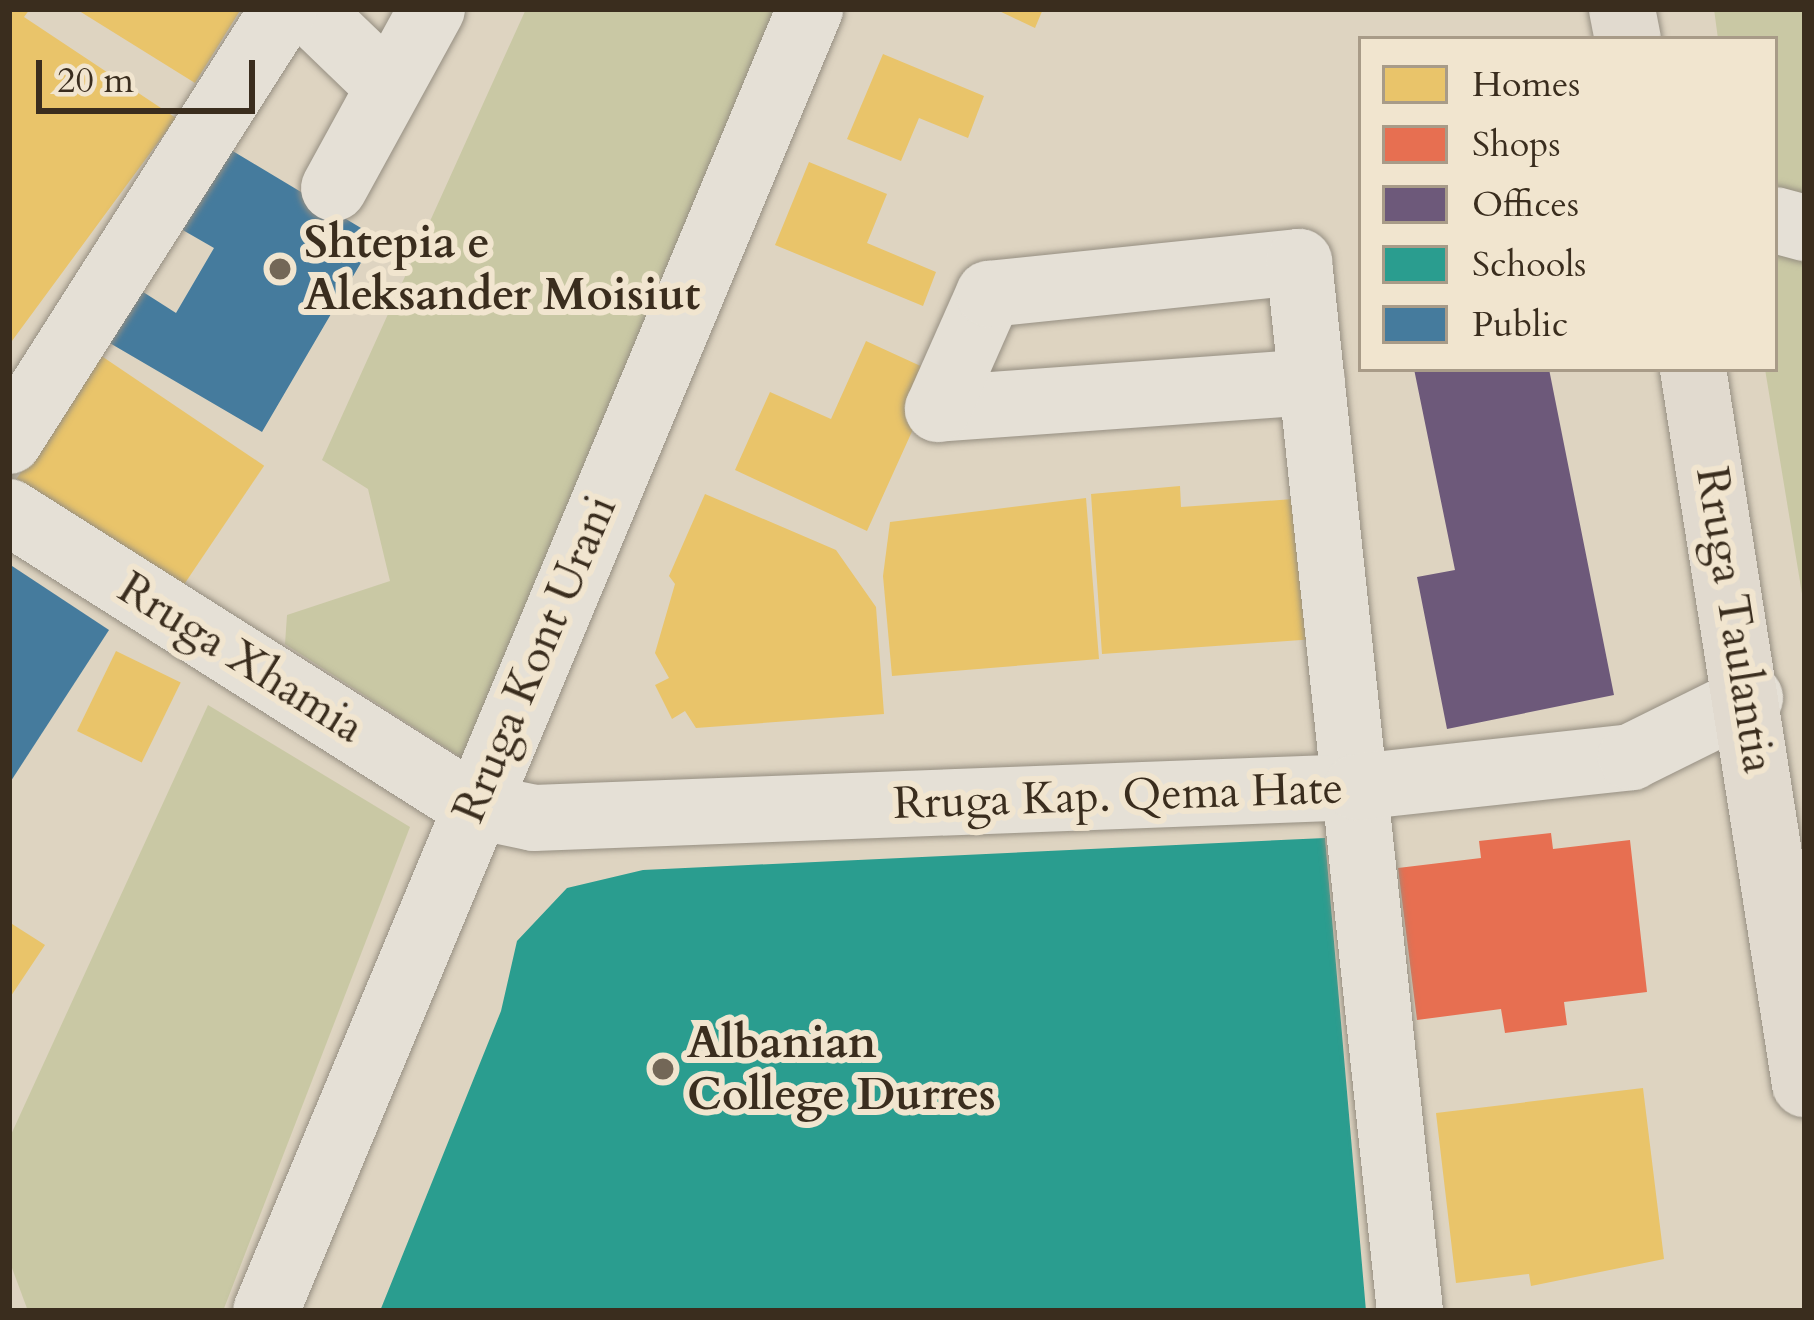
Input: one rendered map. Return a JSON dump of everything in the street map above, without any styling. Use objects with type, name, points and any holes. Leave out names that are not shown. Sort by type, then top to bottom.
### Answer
[{"type":"main road","name":"Rruga Taulantia","points":[[1694,372],[1750,698],[1805,1084]]},
{"type":"street","points":[[9,441],[284,9]]},
{"type":"street","points":[[308,9],[388,86]]},
{"type":"street","points":[[334,188],[432,9]]},
{"type":"street","name":"Rruga Kont Urani","points":[[266,1311],[472,805],[810,9]]},
{"type":"street","points":[[1312,382],[938,409],[989,294],[1299,262],[1357,787],[1410,1311]]},
{"type":"street","name":"Rruga Xhamia","points":[[9,512],[472,805]]},
{"type":"street","name":"Rruga Kap. Qema Hate","points":[[472,805],[534,818],[1357,787],[1631,757],[1750,698]]},
{"type":"green space","points":[[526,9],[778,9],[465,760],[285,644],[287,615],[390,581],[368,489],[322,460]]},
{"type":"green space","points":[[1714,9],[1805,9],[1805,612],[1765,372],[1778,372],[1778,36],[1718,36]]},
{"type":"green space","points":[[208,705],[410,827],[223,1311],[28,1311],[9,1260],[9,1139]]},
{"type":"building: Homes","points":[[9,9],[30,9],[24,17],[176,118],[9,345]]},
{"type":"building: Homes","points":[[76,9],[241,9],[195,83]]},
{"type":"building: Homes","points":[[995,9],[1043,9],[1035,28]]},
{"type":"building: Homes","points":[[883,54],[984,96],[968,138],[919,118],[901,161],[847,139]]},
{"type":"building: Homes","points":[[809,162],[887,194],[867,243],[936,272],[923,306],[775,245]]},
{"type":"building: Homes","points":[[866,341],[938,374],[867,531],[735,470],[770,392],[831,419]]},
{"type":"building: Homes","points":[[100,355],[264,466],[181,589],[17,479]]},
{"type":"building: Homes","points":[[1180,486],[1181,507],[1293,499],[1315,639],[1102,654],[1091,494]]},
{"type":"building: Homes","points":[[705,494],[836,550],[876,607],[884,714],[696,728],[685,711],[672,719],[655,685],[669,678],[655,653],[675,584],[669,576]]},
{"type":"building: Homes","points":[[1086,498],[1099,659],[892,676],[883,576],[890,522]]},
{"type":"building: Homes","points":[[116,651],[181,683],[142,763],[77,731]]},
{"type":"building: Homes","points":[[9,922],[45,945],[9,999]]},
{"type":"building: Homes","points":[[1643,1088],[1664,1259],[1531,1286],[1529,1274],[1456,1283],[1436,1113]]},
{"type":"building: Shops","points":[[1551,833],[1553,849],[1630,840],[1647,992],[1564,1002],[1567,1025],[1505,1033],[1501,1009],[1417,1020],[1398,868],[1481,858],[1479,841]]},
{"type":"building: Offices","points":[[1415,372],[1550,372],[1614,695],[1447,729],[1417,577],[1455,570]]},
{"type":"building: Schools","points":[[1325,838],[1366,1311],[380,1311],[501,1011],[517,941],[567,888],[643,870]]},
{"type":"building: Public","name":"Shtepia e Aleksander Moisiut","points":[[221,144],[376,237],[262,432],[108,342],[140,290],[176,313],[214,248],[174,225]]},
{"type":"building: Public","points":[[9,564],[109,630],[9,784]]},
{"type":"place","name":"Shtepia e Aleksander Moisiut","points":[[280,269]]},
{"type":"place","name":"Albanian College Durres","points":[[663,1069]]}]
